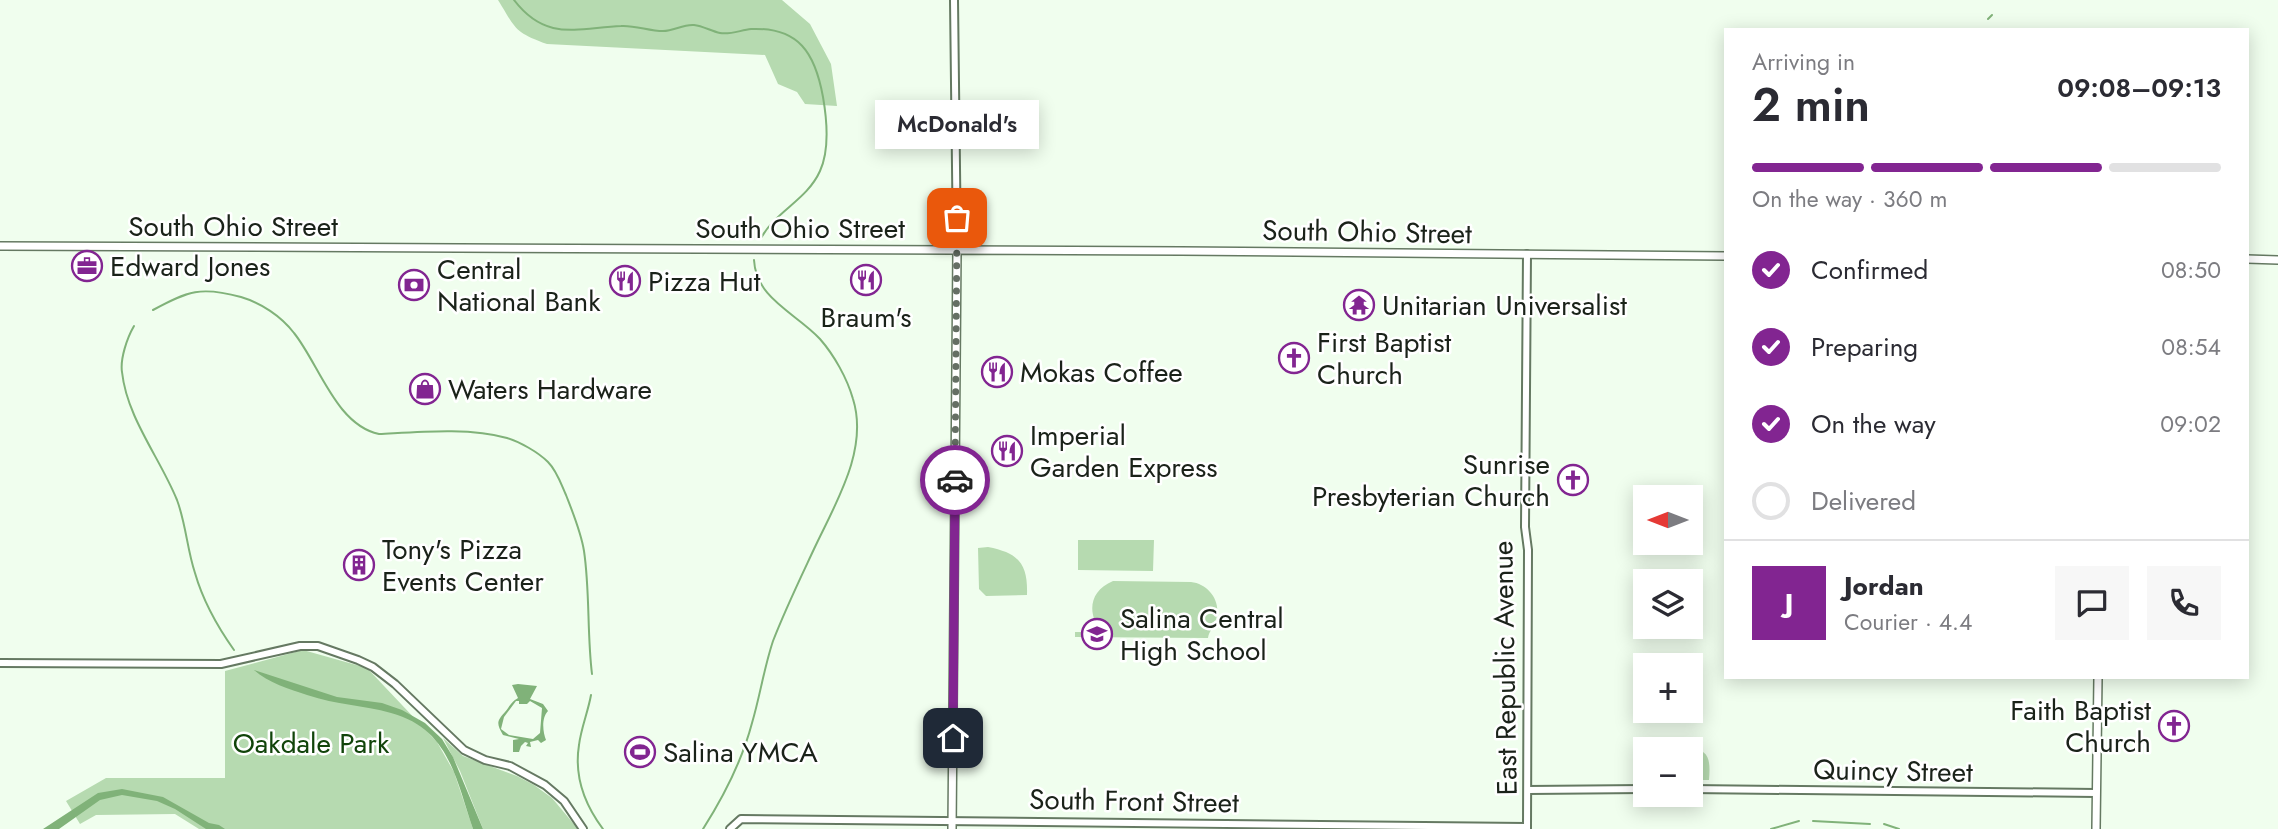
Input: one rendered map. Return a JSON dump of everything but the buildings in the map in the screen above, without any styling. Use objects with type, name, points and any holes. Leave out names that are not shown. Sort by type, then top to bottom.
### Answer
[{"type":"main road","name":"South Ohio Street","points":[[0,246],[1724,256]]},
{"type":"main road","points":[[952,825],[957,250]]},
{"type":"main road","points":[[2249,259],[2278,260]]},
{"type":"main road","points":[[2096,829],[2098,679]]},
{"type":"street","points":[[954,0],[957,250]]},
{"type":"street","name":"East Republic Avenue","points":[[1527,254],[1527,828]]},
{"type":"street","points":[[0,663],[221,664],[294,647],[318,646],[373,667],[395,684],[464,750],[524,773],[545,785],[564,801],[583,829]]},
{"type":"street","points":[[1528,790],[1633,789]]},
{"type":"street","name":"Quincy Street","points":[[1703,789],[2096,793]]},
{"type":"street","name":"South Front Street","points":[[730,829],[741,818],[952,825],[1527,828]]},
{"type":"green space","points":[[498,0],[782,0],[810,24],[831,64],[837,106],[805,104],[797,92],[778,84],[765,55],[547,44],[517,28]]},
{"type":"green space","points":[[1078,540],[1154,540],[1153,571],[1078,570]]},
{"type":"green space","points":[[988,547],[1007,553],[1020,562],[1026,575],[1027,595],[986,596],[979,589],[978,548]]},
{"type":"green space","points":[[1113,581],[1191,582],[1204,587],[1213,596],[1217,608],[1215,622],[1208,638],[1075,637],[1075,632],[1101,632],[1092,610],[1093,603],[1099,591]]},
{"type":"green space","name":"Oakdale Park","points":[[303,650],[367,668],[437,742],[454,772],[473,829],[199,829],[175,814],[96,815],[80,824],[66,801],[106,778],[225,778],[225,671]]},
{"type":"green space","points":[[443,738],[463,756],[534,785],[552,798],[578,829],[483,829],[460,771]]},
{"type":"green space","points":[[1703,753],[1708,759],[1709,780],[1703,780]]},
{"type":"shaded area","points":[[254,670],[337,697],[382,703],[425,723],[442,739],[453,757],[483,829],[473,829],[448,759],[426,731],[391,713],[329,701],[294,690],[272,682]]},
{"type":"shaded area","points":[[512,685],[537,686],[530,699],[543,704],[548,711],[543,730],[546,740],[541,743],[538,740],[530,742],[531,747],[526,746],[528,743],[525,742],[519,752],[513,752],[513,740],[519,739],[503,735],[498,725],[500,718],[518,698]],"holes":[[[516,701],[519,701],[519,704],[527,704],[530,701],[542,708],[540,733],[533,739],[509,735],[501,729],[504,717]]]},
{"type":"shaded area","points":[[122,789],[163,797],[225,829],[206,829],[157,801],[122,795],[100,800],[59,829],[43,829],[98,793]]},
{"type":"waterway","points":[[514,0],[538,22],[563,30],[626,26],[663,31],[690,25],[724,33],[751,29],[768,30],[793,38],[802,46],[820,81],[826,125],[825,153],[814,181],[761,238]]},
{"type":"waterway","points":[[1988,19],[1992,15]]},
{"type":"waterway","points":[[703,829],[738,765],[755,713],[773,641],[840,495],[857,438],[853,399],[840,367],[820,339],[769,295],[756,274],[754,260]]},
{"type":"waterway","points":[[153,310],[195,292],[215,292],[248,300],[270,311],[289,327],[340,406],[351,419],[364,428],[379,434],[477,432],[507,438],[544,458],[554,469],[560,482],[583,544],[592,674]]},
{"type":"waterway","points":[[134,326],[122,361],[130,406],[177,500],[192,564],[202,593],[234,650]]},
{"type":"waterway","points":[[591,695],[580,739],[578,768],[586,800],[603,829]]},
{"type":"waterway","points":[[1771,829],[1799,821]]},
{"type":"waterway","points":[[1813,821],[1870,824]]},
{"type":"waterway","points":[[1884,824],[1899,829]]},
{"type":"way so far","points":[[955,480],[957,218]]},
{"type":"place","name":"McDonald's","points":[[957,218]]},
{"type":"place","name":"Edward Jones","points":[[87,266]]},
{"type":"place","name":"Braum's","points":[[866,280]]},
{"type":"place","name":"Pizza Hut","points":[[625,281]]},
{"type":"place","name":"Central National Bank","points":[[414,285]]},
{"type":"place","name":"Unitarian Universalist","points":[[1359,305]]},
{"type":"place","name":"First Baptist Church","points":[[1294,358]]},
{"type":"place","name":"Mokas Coffee","points":[[997,372]]},
{"type":"place","name":"Waters Hardware","points":[[425,389]]},
{"type":"place","name":"Imperial Garden Express","points":[[1007,451]]},
{"type":"place","name":"Sunrise Presbyterian Church","points":[[1573,480]]},
{"type":"place","name":"Tony's Pizza Events Center","points":[[359,565]]},
{"type":"place","name":"Salina Central High School","points":[[1097,634]]},
{"type":"place","name":"Faith Baptist Church","points":[[2174,726]]},
{"type":"place","name":"Salina YMCA","points":[[640,752]]},
{"type":"route","points":[[953,738],[955,480]]}]
